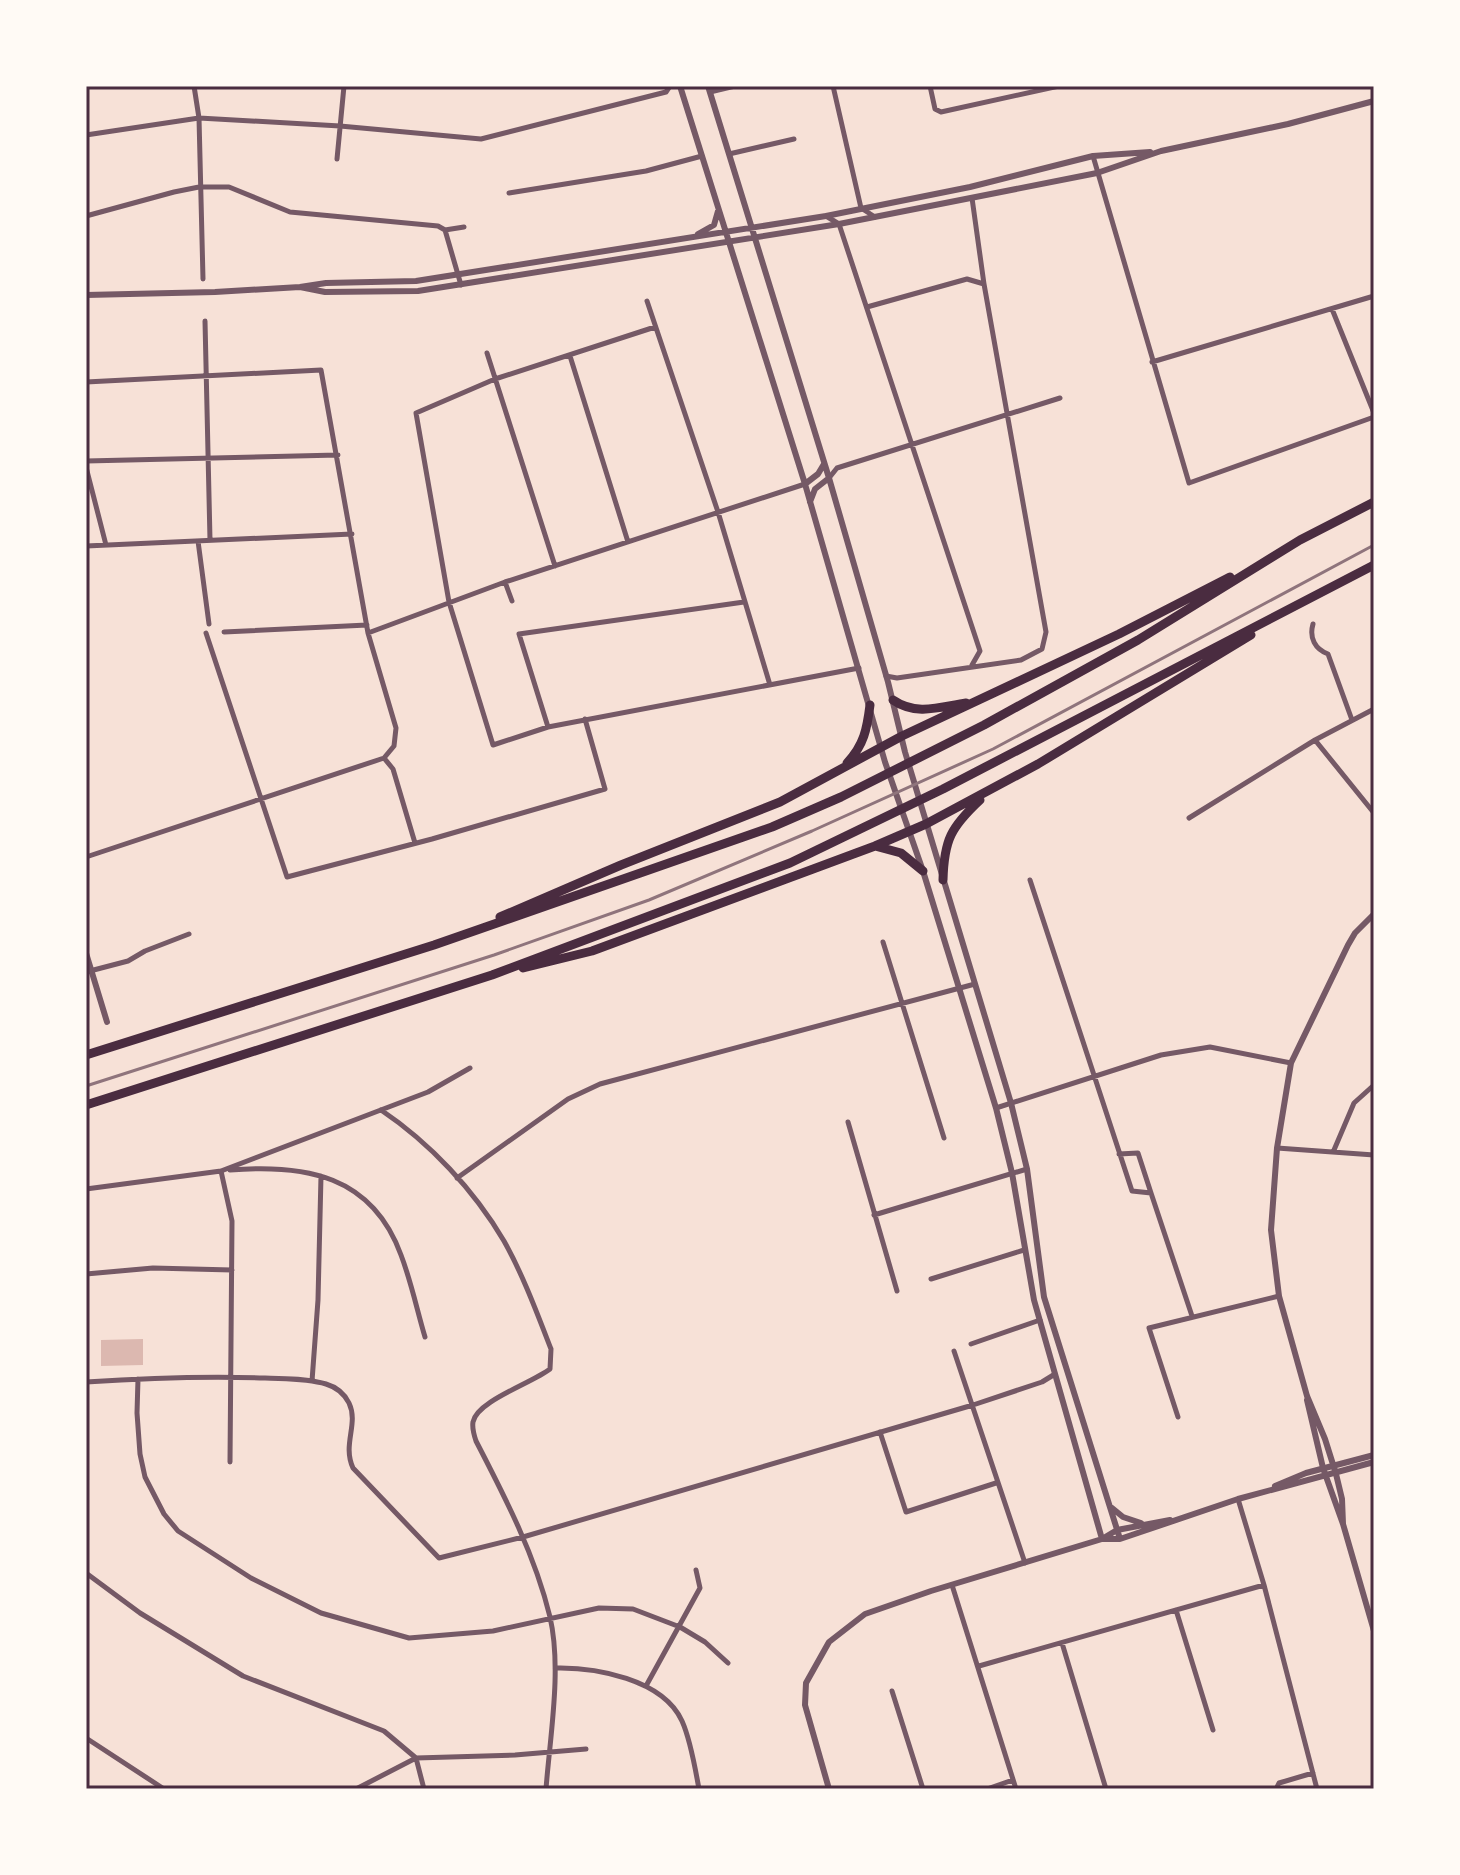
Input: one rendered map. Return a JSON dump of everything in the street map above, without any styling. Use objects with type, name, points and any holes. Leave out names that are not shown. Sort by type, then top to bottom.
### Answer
[{"type":"highway","points":[[434,945],[621,865],[780,802],[902,736],[1119,634],[1374,502]]},
{"type":"highway","points":[[86,1055],[434,945],[772,827],[841,797],[984,725],[1138,640],[1300,540]]},
{"type":"highway","points":[[86,1105],[492,975],[749,881],[839,841],[1374,565]]},
{"type":"highway","points":[[492,975],[592,951],[875,846],[926,824],[988,792],[1326,591]]},
{"type":"highway","points":[[893,700],[902,707],[924,710],[981,700]]},
{"type":"highway","points":[[841,770],[862,745],[867,733],[870,705]]},
{"type":"highway","points":[[943,880],[943,858],[951,831],[988,792]]},
{"type":"highway","points":[[875,846],[901,853],[923,871]]},
{"type":"street","points":[[194,86],[199,118],[203,279]]},
{"type":"street","points":[[337,159],[344,86]]},
{"type":"street","points":[[86,135],[199,118],[340,126],[481,139],[666,92],[670,86]]},
{"type":"street","points":[[680,86],[805,484],[885,762],[961,988],[996,1108],[1012,1173],[1024,1250],[1040,1320],[1102,1539]]},
{"type":"street","points":[[735,86],[709,89],[829,478],[890,688],[905,752],[1011,1103],[1027,1169],[1044,1297],[1120,1539]]},
{"type":"street","points":[[833,86],[861,208],[875,217]]},
{"type":"street","points":[[930,86],[935,109],[941,112],[1059,86]]},
{"type":"street","points":[[300,287],[325,292],[418,291],[839,224],[1097,173],[1161,151],[1288,124],[1374,101]]},
{"type":"street","points":[[729,154],[794,139]]},
{"type":"street","points":[[86,295],[416,281],[826,216],[982,184],[1093,156],[1161,151]]},
{"type":"street","points":[[509,193],[646,171],[702,156]]},
{"type":"street","points":[[1093,156],[1189,483],[1374,415],[1332,309]]},
{"type":"street","points":[[886,676],[897,678],[1021,660],[1042,649],[1046,632],[984,284],[972,198],[982,184]]},
{"type":"street","points":[[86,216],[199,187],[238,189],[290,212],[438,226],[445,230],[464,227]]},
{"type":"street","points":[[695,236],[714,225],[718,210]]},
{"type":"street","points":[[826,216],[839,224],[980,651],[990,664]]},
{"type":"street","points":[[445,230],[461,285]]},
{"type":"street","points":[[867,307],[967,279],[984,284]]},
{"type":"street","points":[[1152,362],[1374,296]]},
{"type":"street","points":[[647,301],[718,512],[770,685]]},
{"type":"street","points":[[205,321],[210,540]]},
{"type":"street","points":[[655,327],[495,379],[416,413],[449,602],[493,745],[585,719],[860,668]]},
{"type":"street","points":[[487,353],[555,566]]},
{"type":"street","points":[[570,356],[628,542]]},
{"type":"street","points":[[86,382],[321,370],[368,633],[396,728],[394,746],[384,758],[86,857]]},
{"type":"street","points":[[810,502],[815,489],[837,468],[1060,398]]},
{"type":"street","points":[[106,545],[86,464],[338,455]]},
{"type":"street","points":[[824,463],[837,468]]},
{"type":"street","points":[[368,633],[505,582],[805,484],[818,474],[824,463]]},
{"type":"street","points":[[86,546],[352,534]]},
{"type":"street","points":[[198,541],[209,624]]},
{"type":"street","points":[[505,582],[512,601]]},
{"type":"street","points":[[548,727],[519,634],[744,602]]},
{"type":"street","points":[[1313,624],[1314,644],[1328,654],[1352,720]]},
{"type":"street","points":[[224,632],[367,625]]},
{"type":"street","points":[[206,633],[287,877],[605,789],[585,719]]},
{"type":"street","points":[[972,665],[980,651]]},
{"type":"street","points":[[890,688],[897,678]]},
{"type":"street","points":[[1189,818],[1315,740],[1374,709]]},
{"type":"street","points":[[1315,740],[1374,813]]},
{"type":"street","points":[[384,758],[393,769],[415,843]]},
{"type":"street","points":[[1030,880],[1132,1191],[1151,1193]]},
{"type":"street","points":[[1343,1524],[1336,1474],[1307,1396],[1279,1296],[1271,1230],[1277,1148],[1291,1063],[1348,945],[1374,914]]},
{"type":"street","points":[[88,971],[128,961],[189,934]]},
{"type":"street","points":[[883,942],[944,1138]]},
{"type":"street","points":[[86,953],[88,971],[107,1022]]},
{"type":"street","points":[[457,1178],[568,1099],[600,1084],[975,984]]},
{"type":"street","points":[[996,1108],[1161,1055],[1210,1047],[1291,1063]]},
{"type":"street","points":[[221,1171],[428,1092],[470,1068]]},
{"type":"street","points":[[1334,1150],[1354,1103],[1374,1085]]},
{"type":"street","points":[[381,1110],[410,1129],[457,1178],[504,1241],[551,1349],[553,1358],[550,1369],[539,1378],[485,1405],[472,1424],[476,1441],[523,1537],[550,1618],[555,1668],[546,1789]]},
{"type":"street","points":[[848,1122],[897,1291]]},
{"type":"street","points":[[1277,1148],[1374,1155]]},
{"type":"street","points":[[1119,1154],[1138,1153],[1192,1316]]},
{"type":"street","points":[[86,1189],[221,1171],[278,1168],[332,1178],[373,1207],[388,1229],[400,1252],[425,1337]]},
{"type":"street","points":[[874,1215],[1027,1169]]},
{"type":"street","points":[[221,1171],[232,1221],[230,1462]]},
{"type":"street","points":[[312,1381],[318,1300],[321,1176]]},
{"type":"street","points":[[931,1279],[1024,1250]]},
{"type":"street","points":[[86,1274],[153,1268],[232,1270]]},
{"type":"street","points":[[1178,1417],[1149,1328],[1279,1296]]},
{"type":"street","points":[[971,1344],[1040,1320]]},
{"type":"street","points":[[954,1351],[1025,1564]]},
{"type":"street","points":[[86,1382],[229,1377],[312,1381],[340,1390],[349,1403],[353,1417],[348,1452],[353,1468],[439,1558],[523,1537],[973,1405],[1042,1382],[1055,1374]]},
{"type":"street","points":[[138,1379],[140,1454],[145,1477],[154,1499],[178,1531],[251,1578],[321,1613],[409,1638],[493,1631],[599,1608],[633,1609],[680,1627],[705,1642],[728,1663]]},
{"type":"street","points":[[1307,1396],[1311,1426],[1325,1477],[1343,1524],[1374,1631]]},
{"type":"street","points":[[880,1432],[906,1512],[997,1483]]},
{"type":"street","points":[[1264,1491],[1323,1468],[1374,1455]]},
{"type":"street","points":[[1102,1539],[1120,1539],[1264,1491],[1374,1462]]},
{"type":"street","points":[[1238,1499],[1264,1585],[1317,1789]]},
{"type":"street","points":[[1110,1505],[1123,1517],[1144,1524]]},
{"type":"street","points":[[829,1789],[805,1705],[806,1683],[829,1642],[865,1614],[1102,1539],[1117,1530],[1170,1520]]},
{"type":"street","points":[[646,1686],[700,1588],[696,1570]]},
{"type":"street","points":[[86,1573],[140,1613],[243,1676],[384,1731],[416,1758],[424,1789]]},
{"type":"street","points":[[952,1585],[1016,1789]]},
{"type":"street","points":[[979,1666],[1264,1585]]},
{"type":"street","points":[[1176,1610],[1213,1730]]},
{"type":"street","points":[[1062,1643],[1106,1789]]},
{"type":"street","points":[[555,1668],[585,1667],[646,1686],[667,1701],[682,1720],[699,1789]]},
{"type":"street","points":[[892,1691],[923,1789]]},
{"type":"street","points":[[86,1738],[164,1789]]},
{"type":"street","points":[[356,1789],[416,1758],[586,1749]]},
{"type":"street","points":[[1276,1789],[1279,1783],[1313,1773]]},
{"type":"street","points":[[987,1789],[1013,1780]]},
{"type":"shaded area","points":[[143,1339],[143,1365],[101,1366],[101,1340]]},
{"type":"railway","points":[[86,1086],[494,955],[649,900],[993,749],[1374,545]]}]
